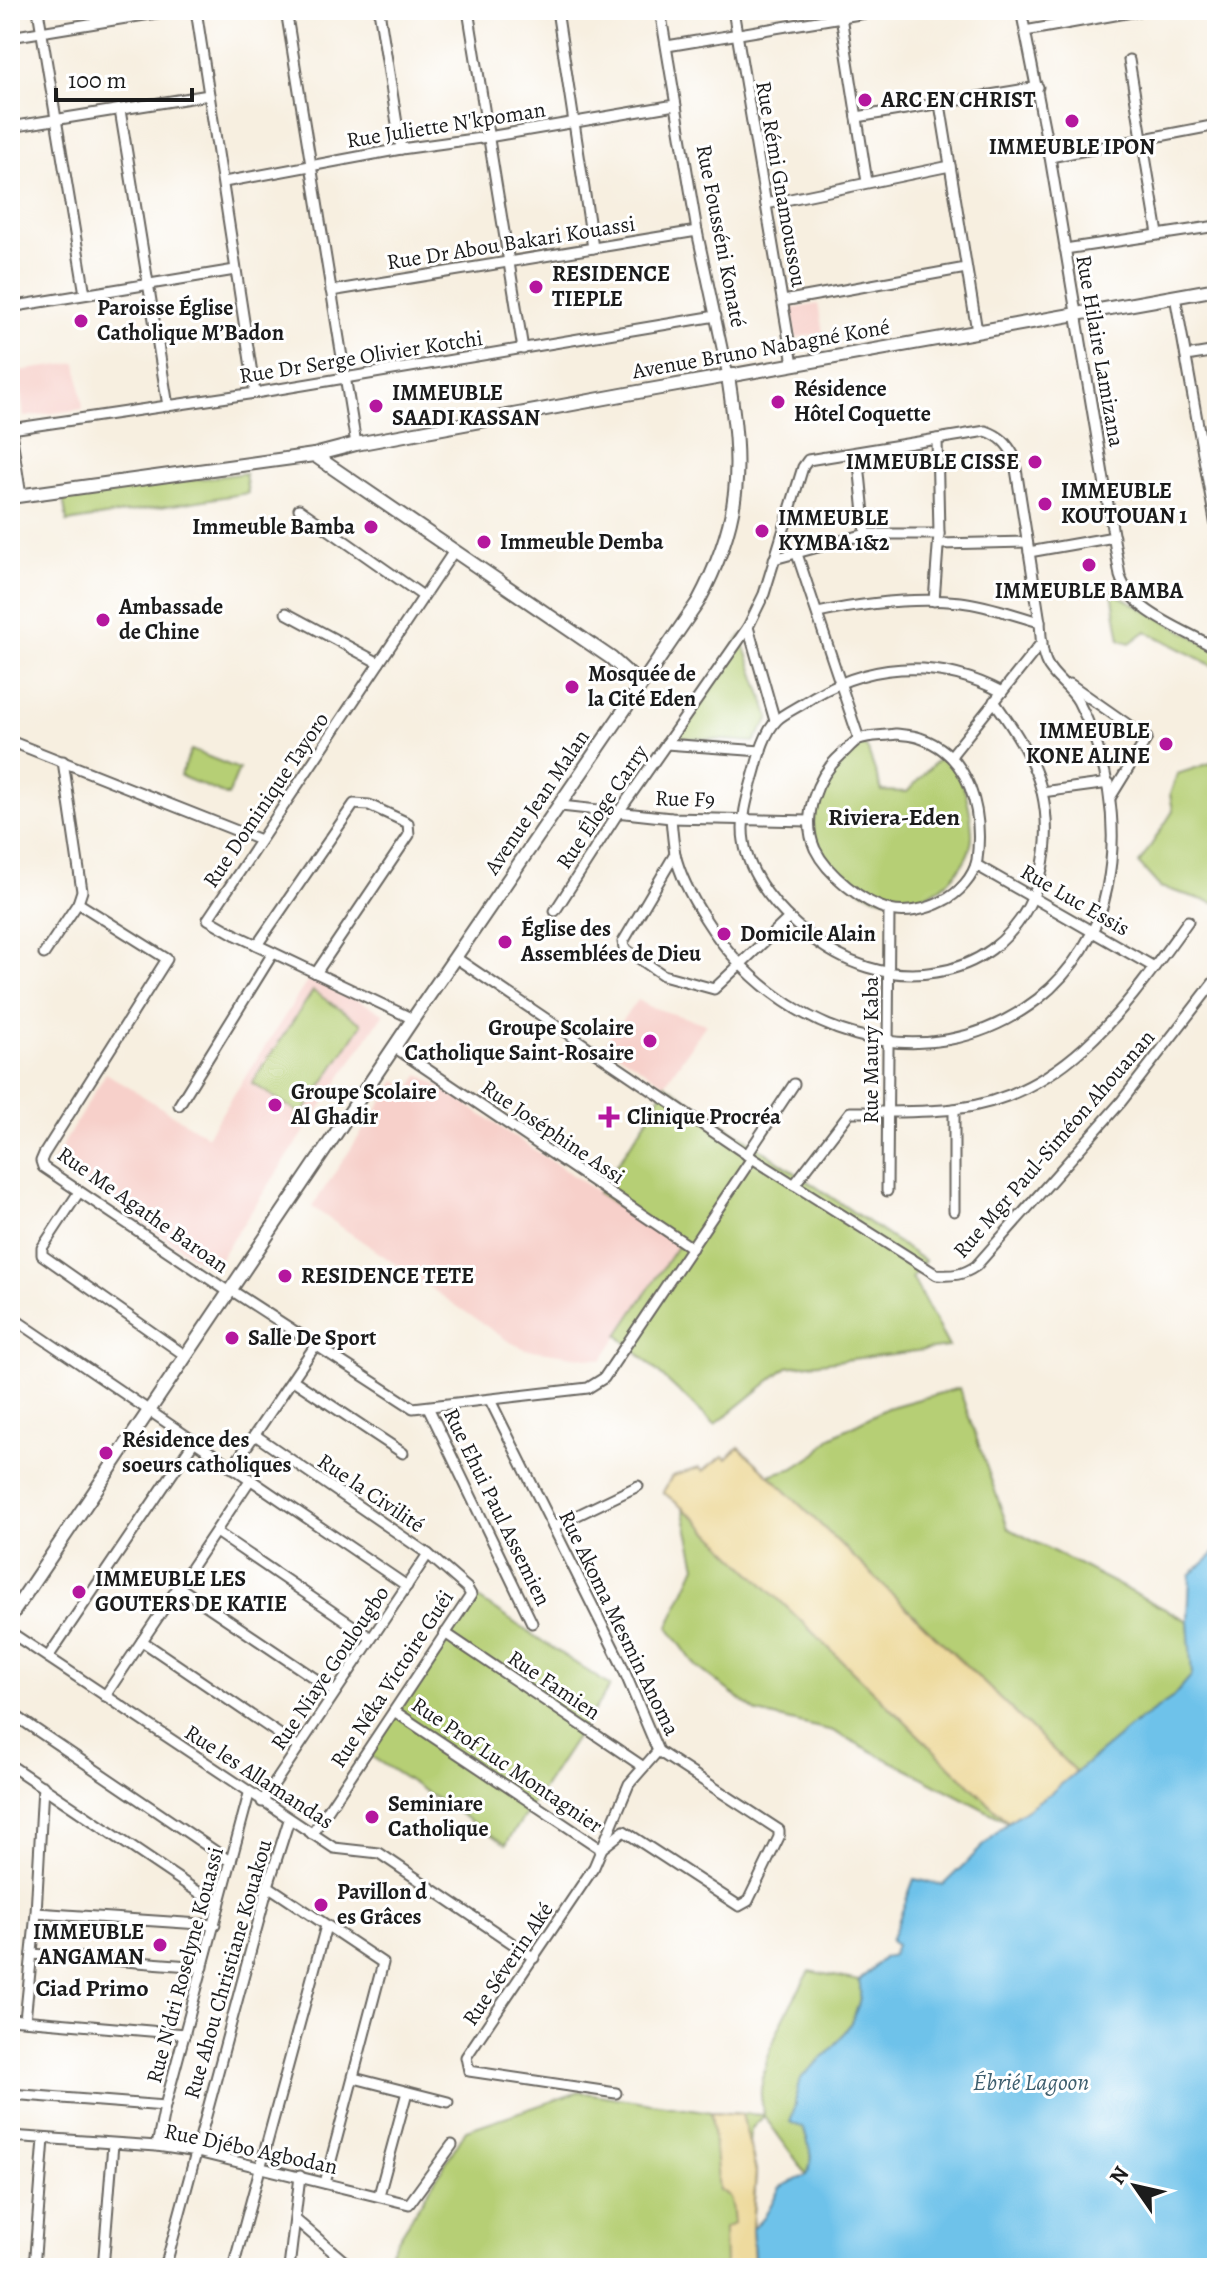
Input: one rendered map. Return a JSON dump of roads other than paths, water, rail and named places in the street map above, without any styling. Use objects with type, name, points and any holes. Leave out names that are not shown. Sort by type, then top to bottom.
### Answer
[{"type":"main road","name":"Avenue Bruno Nabagné Koné","points":[[314,455],[356,444],[1217,289]]},
{"type":"main road","name":"Rue Fousséni Konaté","points":[[641,685],[698,602],[713,574],[729,530],[737,460],[728,376]]},
{"type":"main road","points":[[16,496],[314,455],[611,658],[641,685]]},
{"type":"main road","name":"Avenue Jean Malan","points":[[10,1617],[641,685]]},
{"type":"street","points":[[38,10],[85,294]]},
{"type":"street","points":[[10,37],[175,10]]},
{"type":"street","points":[[196,10],[255,393]]},
{"type":"street","points":[[286,10],[356,444]]},
{"type":"street","points":[[379,10],[401,149]]},
{"type":"street","points":[[468,10],[523,349]]},
{"type":"street","points":[[557,10],[593,248]]},
{"type":"street","name":"Rue Fousséni Konaté","points":[[660,10],[697,231],[728,376]]},
{"type":"street","name":"Rue Rémi Gnamoussou","points":[[733,10],[793,364]]},
{"type":"street","points":[[667,46],[840,14],[884,10]]},
{"type":"street","name":"Rue Hilaire Lamizana","points":[[1021,10],[1038,87],[1120,576],[1124,588],[1145,607],[1210,645],[1217,645]]},
{"type":"street","points":[[1025,31],[1143,10]]},
{"type":"street","points":[[840,14],[867,182]]},
{"type":"street","points":[[1129,60],[1158,234]]},
{"type":"street","points":[[857,117],[1038,87]]},
{"type":"street","points":[[10,127],[209,95]]},
{"type":"street","points":[[940,104],[977,331]]},
{"type":"street","name":"Rue Juliette N'kpoman","points":[[224,182],[401,149],[675,105]]},
{"type":"street","points":[[120,110],[168,406]]},
{"type":"street","points":[[1050,157],[1217,125]]},
{"type":"street","points":[[766,204],[950,166]]},
{"type":"street","points":[[1065,249],[1217,226]]},
{"type":"street","name":"Rue Dr Abou Bakari Kouassi","points":[[331,291],[697,231]]},
{"type":"street","points":[[783,301],[966,268]]},
{"type":"street","points":[[10,307],[235,270]]},
{"type":"street","points":[[1175,296],[1217,532]]},
{"type":"street","name":"Rue Dr Serge Olivier Kotchi","points":[[10,427],[255,393],[716,316]]},
{"type":"street","points":[[1186,356],[1217,351]]},
{"type":"street","points":[[10,427],[16,496]]},
{"type":"street","points":[[671,818],[675,854],[699,909],[717,938],[739,965],[769,992],[794,1009],[835,1028],[889,1043],[943,1041],[974,1033],[1026,1008],[1050,989],[1069,968],[1094,931],[1107,888],[1112,828],[1109,783],[1094,736],[1076,697],[1047,664],[1014,456],[1007,443],[986,431],[858,453],[866,534]]},
{"type":"street","points":[[934,601],[939,539],[937,439]]},
{"type":"street","name":"Rue Éloge Carry","points":[[555,911],[618,813],[748,627],[764,594],[803,467],[808,460],[858,453]]},
{"type":"street","points":[[299,509],[423,596]]},
{"type":"street","points":[[774,559],[866,534],[1028,547],[1114,537]]},
{"type":"street","name":"Rue Dominique Tayoro","points":[[413,1019],[208,919],[454,551]]},
{"type":"street","points":[[797,554],[859,739]]},
{"type":"street","points":[[818,613],[858,604],[964,602],[1040,622]]},
{"type":"street","points":[[286,613],[379,663]]},
{"type":"street","points":[[748,627],[775,721]]},
{"type":"street","points":[[951,756],[1042,642]]},
{"type":"street","points":[[994,701],[1025,750],[1042,792],[1047,846],[1043,874],[1034,897],[1012,932],[981,956],[949,970],[922,975],[890,974],[834,954],[788,919],[772,899],[748,856],[744,841],[743,819],[761,751],[775,721],[839,682],[894,669],[954,673],[1002,692]]},
{"type":"street","points":[[1056,675],[1147,738],[1110,798]]},
{"type":"street","points":[[896,734],[921,738],[951,756],[967,779],[974,796],[979,838],[976,865],[962,887],[941,902],[917,910],[889,910],[857,894],[834,875],[815,848],[809,821],[818,785],[832,763],[859,739],[896,734]]},
{"type":"street","points":[[10,741],[260,840]]},
{"type":"street","points":[[666,744],[761,751]]},
{"type":"street","points":[[44,954],[78,903],[82,891],[63,761]]},
{"type":"street","points":[[1042,792],[1109,783]]},
{"type":"street","points":[[259,942],[354,804],[369,805],[408,823],[409,835],[318,970]]},
{"type":"street","name":"Rue F9","points":[[561,806],[671,818],[809,821]]},
{"type":"street","points":[[675,854],[626,937],[624,948],[663,975],[709,989],[720,985],[788,919]]},
{"type":"street","name":"Rue Luc Essis","points":[[976,865],[1154,967]]},
{"type":"street","name":"Rue Me Agathe Baroan","points":[[78,903],[167,959],[41,1161],[43,1167],[413,1408],[428,1407]]},
{"type":"street","name":"Rue Maury Kaba","points":[[887,1191],[890,1112],[889,910]]},
{"type":"street","points":[[794,1185],[850,1112],[954,1109],[1004,1096],[1063,1066],[1111,1023],[1188,921]]},
{"type":"street","points":[[179,1105],[273,953]]},
{"type":"street","name":"Rue Mgr Paul-Siméon Ahouanan","points":[[456,958],[749,1156],[937,1275],[964,1274],[976,1266],[1121,1102],[1217,978]]},
{"type":"street","name":"Rue Joséphine Assi","points":[[394,1047],[692,1248]]},
{"type":"street","points":[[428,1407],[588,1388],[604,1378],[692,1248],[794,1084]]},
{"type":"street","points":[[954,1109],[954,1211]]},
{"type":"street","points":[[79,1192],[42,1248],[42,1255],[186,1356]]},
{"type":"street","points":[[10,1316],[407,1586]]},
{"type":"street","points":[[232,1468],[315,1346]]},
{"type":"street","points":[[293,1380],[403,1453]]},
{"type":"street","name":"Rue Akoma Mesmin Anoma","points":[[490,1400],[620,1661],[658,1751],[779,1830],[779,1837],[748,1901],[739,1906],[624,1831],[601,1849]]},
{"type":"street","name":"Rue Ehui Paul Assemien","points":[[428,1407],[532,1623]]},
{"type":"street","name":"Rue la Civilité","points":[[255,1435],[428,1554]]},
{"type":"street","points":[[48,1657],[193,1443]]},
{"type":"street","points":[[105,1696],[250,1480]]},
{"type":"street","points":[[553,1527],[638,1486]]},
{"type":"street","points":[[216,1532],[371,1638]]},
{"type":"street","name":"Rue Niaye Goulougbo","points":[[262,1802],[428,1554]]},
{"type":"street","name":"Rue Néka Victoire Guéi","points":[[312,1834],[471,1595],[428,1554]]},
{"type":"street","points":[[179,1587],[335,1692]]},
{"type":"street","name":"Rue les Allamandas","points":[[10,1632],[334,1848],[379,1853],[534,1958]]},
{"type":"street","name":"Rue Famien","points":[[445,1633],[642,1766]]},
{"type":"street","points":[[142,1641],[298,1747]]},
{"type":"street","name":"Rue Prof Luc Montagnier","points":[[394,1711],[601,1849]]},
{"type":"street","points":[[10,1712],[231,1862]]},
{"type":"street","name":"Rue Séverin Aké","points":[[616,2093],[469,2071],[466,2057],[594,1867],[629,1784],[658,1751]]},
{"type":"street","points":[[10,1765],[219,1906]]},
{"type":"street","points":[[25,2020],[36,1913],[43,1786]]},
{"type":"street","name":"Rue N'dri Roselyne Kouassi","points":[[157,2146],[249,1794]]},
{"type":"street","name":"Rue Ahou Christiane Kouakou","points":[[165,2268],[268,1886],[289,1820]]},
{"type":"street","points":[[268,1886],[383,1963],[325,2183]]},
{"type":"street","points":[[36,1913],[215,1925]]},
{"type":"street","points":[[233,2268],[326,1926]]},
{"type":"street","points":[[32,1954],[203,1967]]},
{"type":"street","points":[[10,2019],[185,2034]]},
{"type":"street","points":[[354,2078],[448,2102]]},
{"type":"street","points":[[379,2195],[407,2092]]},
{"type":"street","points":[[10,2094],[165,2106]]},
{"type":"street","name":"Rue Djébo Agbodan","points":[[10,2136],[157,2146],[197,2152],[409,2204],[452,2145]]},
{"type":"street","points":[[34,2268],[44,2139]]},
{"type":"street","points":[[103,2268],[113,2144]]},
{"type":"street","points":[[289,2268],[300,2176]]},
{"type":"street","points":[[297,2221],[352,2268]]},
{"type":"water","name":"Ébrié Lagoon","points":[[1217,1551],[1217,2268],[755,2268],[752,2228],[764,2218],[780,2187],[807,2175],[809,2169],[808,2140],[803,2128],[790,2122],[798,2084],[847,2029],[859,2000],[859,1981],[883,1958],[892,1955],[896,1945],[891,1941],[914,1879],[943,1885],[1008,1822],[1052,1792],[1133,1725],[1172,1698],[1192,1675],[1188,1621],[1190,1575]]},
{"type":"place","name":"ARC EN CHRIST","points":[[865,100]]},
{"type":"place","name":"IMMEUBLE IPON","points":[[1072,121]]},
{"type":"place","name":"RESIDENCE TIEPLE","points":[[536,287]]},
{"type":"place","name":"Paroisse Église Catholique M’Badon","points":[[81,321]]},
{"type":"place","name":"Résidence Hôtel Coquette","points":[[778,402]]},
{"type":"place","name":"IMMEUBLE SAADI KASSAN","points":[[376,406]]},
{"type":"place","name":"IMMEUBLE CISSE","points":[[1035,462]]},
{"type":"place","name":"IMMEUBLE KOUTOUAN 1","points":[[1045,504]]},
{"type":"place","name":"Immeuble Bamba","points":[[371,527]]},
{"type":"place","name":"IMMEUBLE KYMBA 1&2","points":[[762,531]]},
{"type":"place","name":"Immeuble Demba","points":[[484,542]]},
{"type":"place","name":"IMMEUBLE BAMBA","points":[[1089,565]]},
{"type":"place","name":"Ambassade de Chine","points":[[103,620]]},
{"type":"place","name":"Mosquée de la Cité Eden","points":[[572,687]]},
{"type":"place","name":"IMMEUBLE KONE ALINE","points":[[1166,744]]},
{"type":"place","name":"Domicile Alain","points":[[724,934]]},
{"type":"place","name":"Église des Assemblées de Dieu","points":[[505,942]]},
{"type":"place","name":"Groupe Scolaire Catholique Saint-Rosaire","points":[[650,1041]]},
{"type":"place","name":"Groupe Scolaire Al Ghadir","points":[[275,1105]]},
{"type":"place","name":"Clinique Procréa","points":[[609,1117]]},
{"type":"place","name":"RESIDENCE TETE","points":[[285,1276]]},
{"type":"place","name":"Salle De Sport","points":[[232,1338]]},
{"type":"place","name":"Résidence des soeurs catholiques","points":[[106,1453]]},
{"type":"place","name":"IMMEUBLE LES GOUTERS DE KATIE","points":[[79,1592]]},
{"type":"place","name":"Seminiare Catholique","points":[[372,1817]]},
{"type":"place","name":"Pavillon d es Grâces","points":[[321,1905]]},
{"type":"place","name":"IMMEUBLE ANGAMAN","points":[[160,1945]]},
{"type":"district","name":"Riviera-Eden","points":[[894,817]]},
{"type":"district","name":"Ciad Primo","points":[[92,1988]]}]
